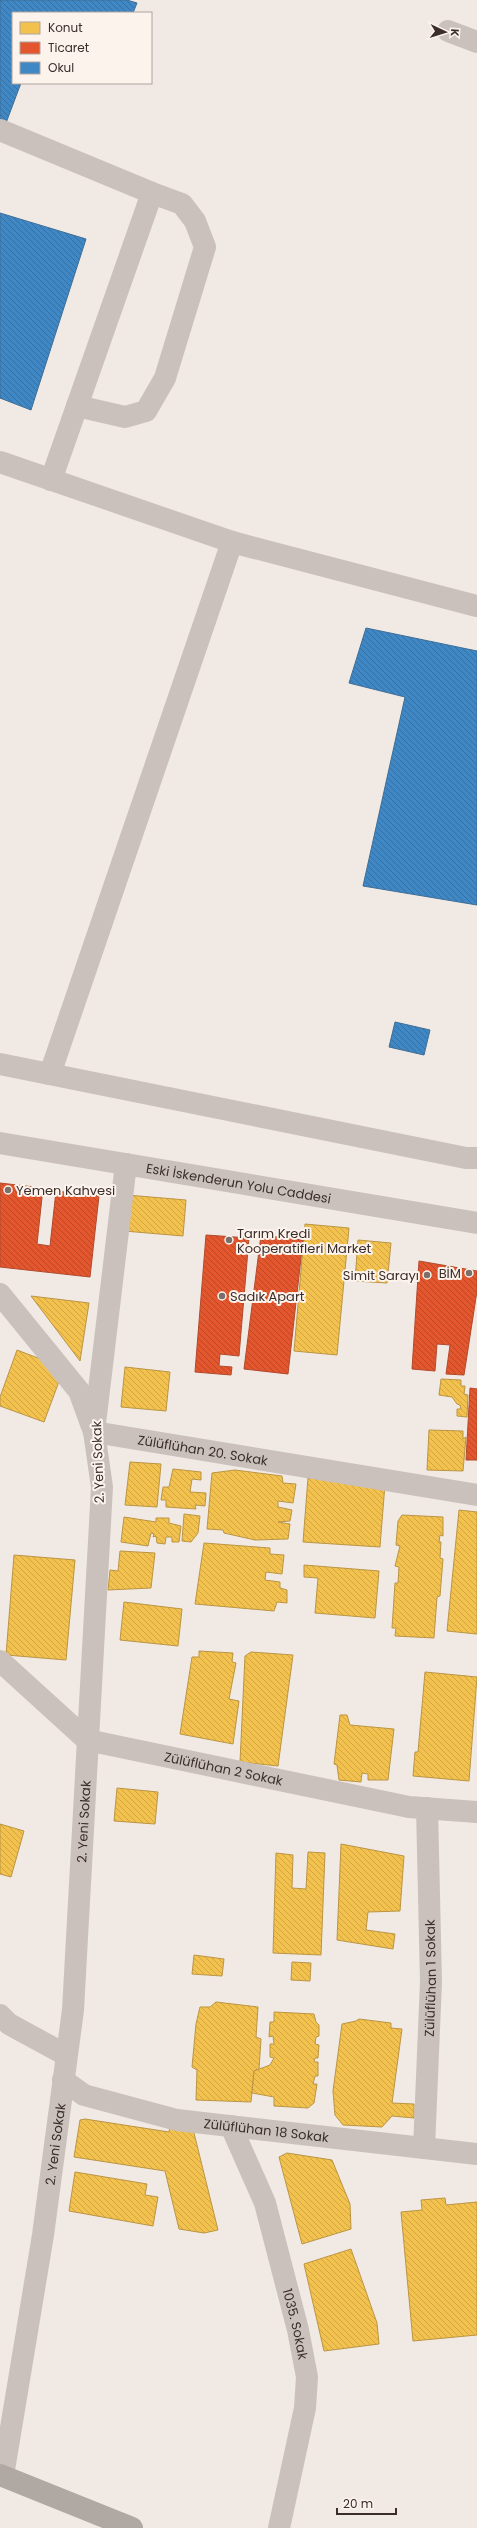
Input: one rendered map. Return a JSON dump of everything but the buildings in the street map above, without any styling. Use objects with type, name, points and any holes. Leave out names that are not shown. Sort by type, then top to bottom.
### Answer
[{"type":"highway","points":[[2,2475],[132,2528]]},
{"type":"street","points":[[448,31],[477,42]]},
{"type":"street","points":[[0,130],[182,204],[195,221],[205,247],[166,378],[146,411],[125,417],[77,406]]},
{"type":"street","points":[[51,480],[152,193]]},
{"type":"street","points":[[0,462],[232,542],[477,606]]},
{"type":"street","points":[[50,1074],[232,542]]},
{"type":"street","points":[[0,1064],[466,1158],[477,1158]]},
{"type":"street","name":"Eski İskenderun Yolu Caddesi","points":[[0,1143],[477,1223]]},
{"type":"street","name":"2. Yeni Sokak","points":[[2,2475],[43,2235],[72,2010],[102,1487],[94,1432],[126,1164]]},
{"type":"street","points":[[0,1294],[79,1391],[94,1432]]},
{"type":"street","name":"Zülüflühan 20. Sokak","points":[[94,1432],[477,1495]]},
{"type":"street","points":[[0,1661],[88,1740]]},
{"type":"street","name":"Zülüflühan 2 Sokak","points":[[88,1740],[409,1807],[477,1812]]},
{"type":"street","name":"Zülüflühan 1 Sokak","points":[[424,2148],[431,1982],[427,1808]]},
{"type":"street","points":[[0,2015],[9,2024],[66,2055]]},
{"type":"street","name":"Zülüflühan 18 Sokak","points":[[63,2080],[84,2095],[177,2120],[477,2154]]},
{"type":"street","name":"1035. Sokak","points":[[231,2126],[265,2203],[298,2330],[307,2377],[305,2408],[279,2528]]},
{"type":"place","name":"Yemen Kahvesi","points":[[8,1190]]},
{"type":"place","name":"Tarım Kredi Kooperatifleri Market","points":[[229,1240]]},
{"type":"place","name":"BİM","points":[[469,1273]]},
{"type":"place","name":"Simit Sarayı","points":[[427,1275]]},
{"type":"place","name":"Sadık Apart","points":[[222,1296]]}]
